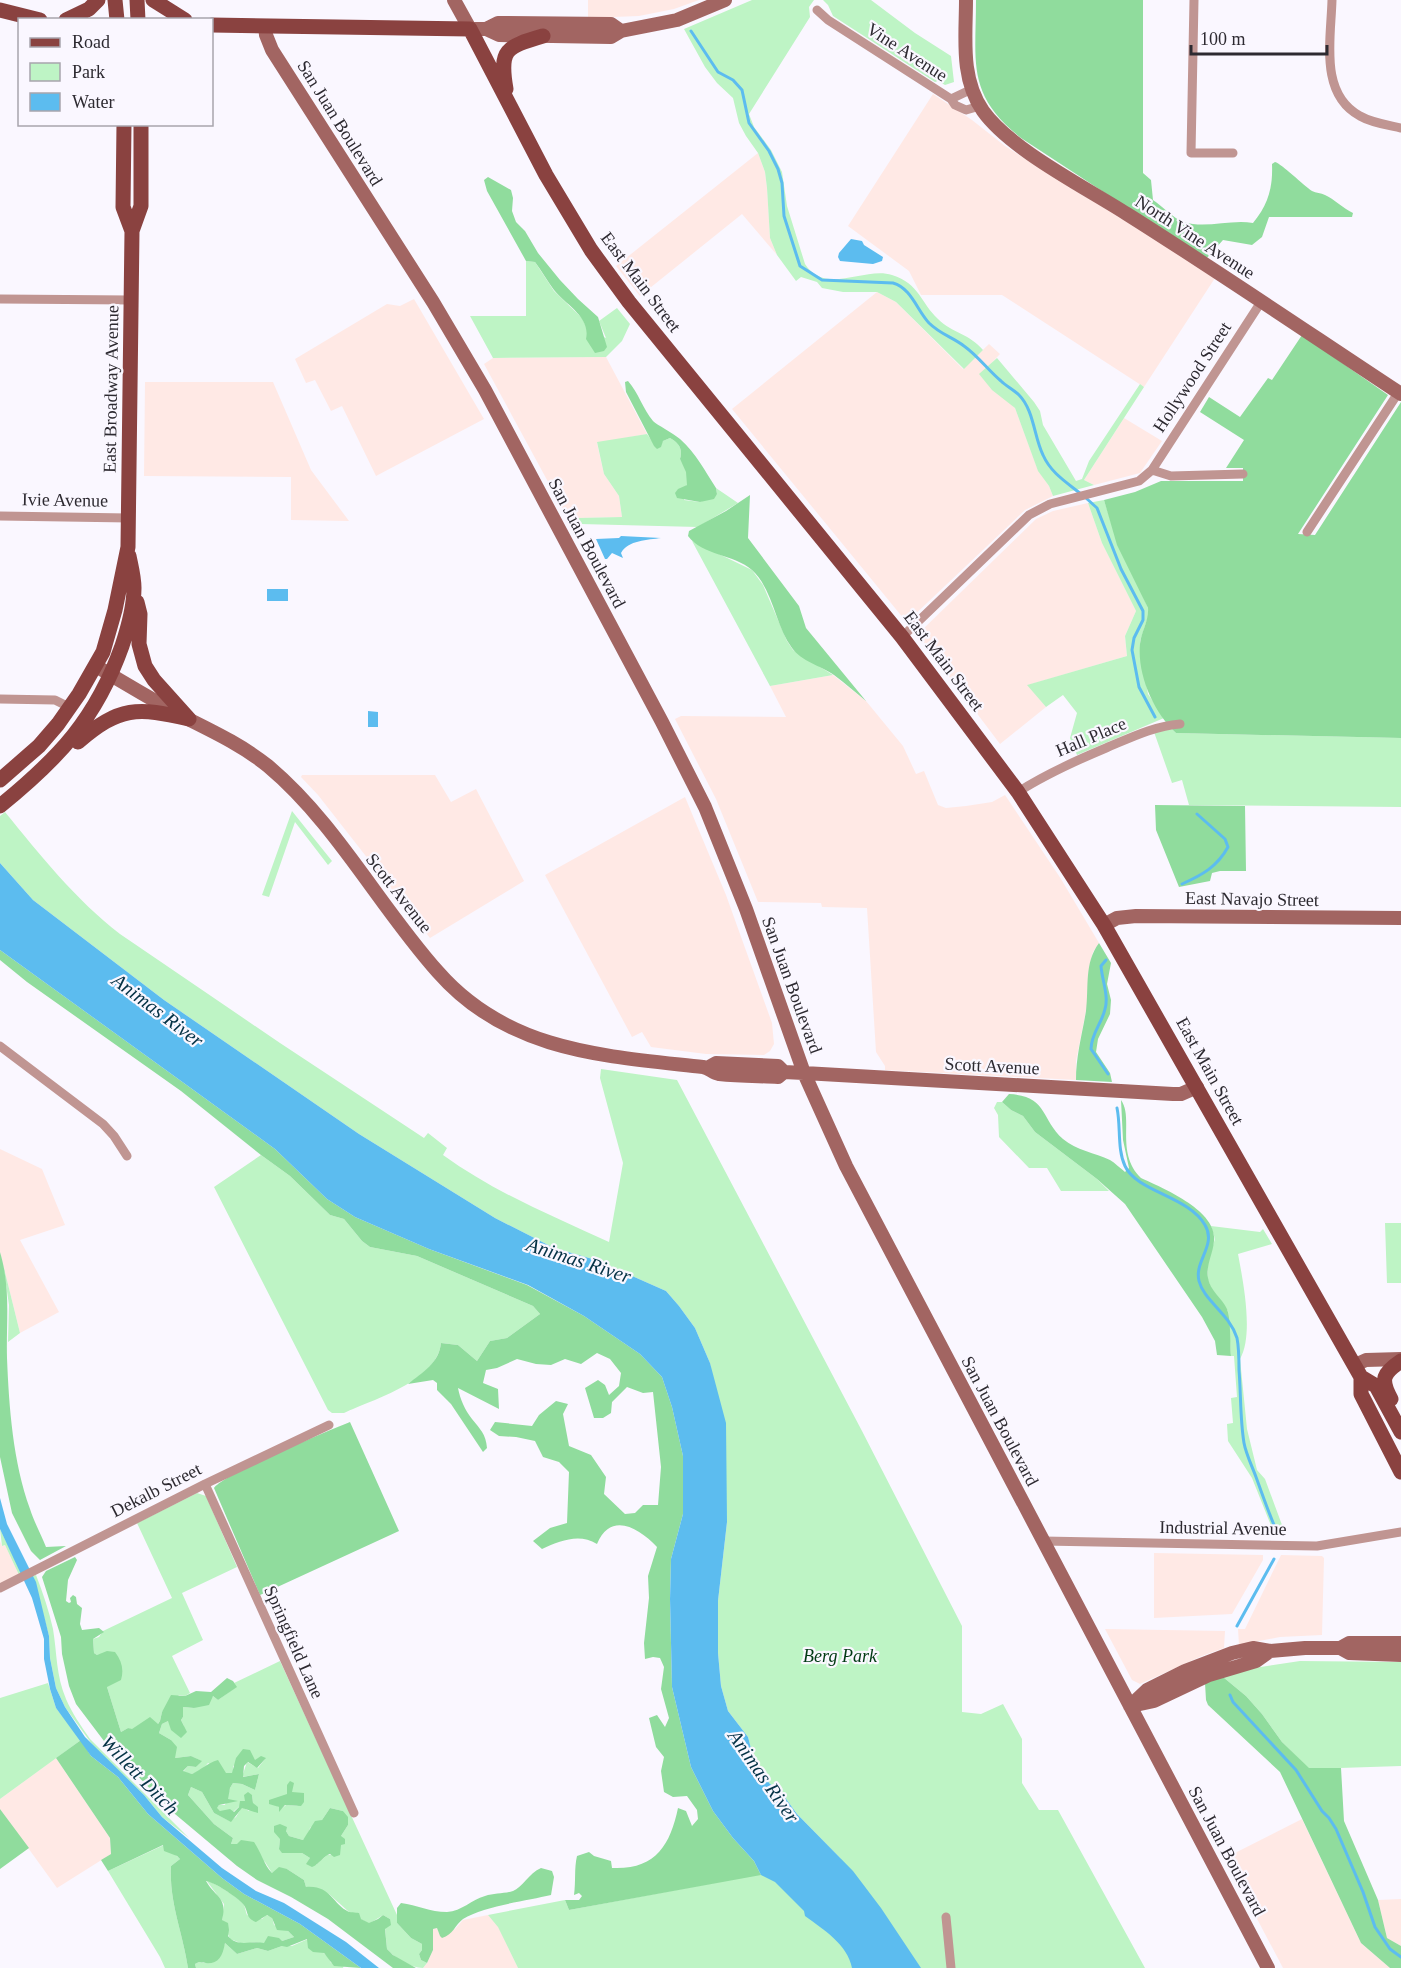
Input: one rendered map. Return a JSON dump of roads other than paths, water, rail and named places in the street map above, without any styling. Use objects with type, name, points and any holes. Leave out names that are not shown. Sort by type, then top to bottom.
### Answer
[{"type":"main road","points":[[70,18],[89,9],[98,0]]},
{"type":"main road","points":[[115,0],[117,18]]},
{"type":"main road","points":[[137,0],[138,18]]},
{"type":"main road","points":[[153,0],[181,18]]},
{"type":"main road","name":"East Main Street","points":[[454,0],[546,175],[597,259],[629,302],[902,637],[1018,792],[1104,925],[1358,1371],[1376,1386],[1401,1432]]},
{"type":"main road","points":[[213,25],[486,29],[499,35],[611,37],[621,31],[677,20],[725,0]]},
{"type":"main road","points":[[966,0],[967,65],[976,99]]},
{"type":"main road","points":[[0,11],[30,18]]},
{"type":"main road","points":[[486,29],[498,23],[611,24],[621,31]]},
{"type":"main road","name":"San Juan Boulevard","points":[[265,26],[272,50],[433,302],[485,390],[662,722],[705,807],[746,909],[804,1073],[846,1166],[1268,1968]]},
{"type":"main road","points":[[509,104],[502,68],[505,56],[517,45],[543,36]]},
{"type":"main road","name":"North Vine Avenue","points":[[976,99],[991,120],[1017,144],[1400,393]]},
{"type":"main road","name":"East Broadway Avenue","points":[[124,126],[123,207],[132,231]]},
{"type":"main road","name":"East Broadway Avenue","points":[[0,780],[39,746],[69,707],[96,666],[111,628],[128,547],[132,231],[141,206],[141,126]]},
{"type":"main road","name":"East Broadway Avenue","points":[[0,806],[41,772],[80,729],[111,675],[128,626],[135,587],[128,547]]},
{"type":"main road","points":[[135,587],[140,614],[140,649],[145,666],[154,680],[189,719]]},
{"type":"main road","name":"Scott Avenue","points":[[96,666],[243,748],[267,766],[300,797],[437,971],[482,1011],[520,1033],[565,1047],[619,1058],[707,1068],[716,1063],[778,1066],[784,1072],[1173,1094],[1197,1088]]},
{"type":"main road","points":[[41,772],[99,724],[122,713],[141,710],[189,719]]},
{"type":"main road","name":"East Navajo Street","points":[[1104,925],[1117,918],[1136,916],[1401,918]]},
{"type":"main road","points":[[1358,1371],[1366,1360],[1401,1360]]},
{"type":"main road","points":[[1401,1360],[1387,1373],[1384,1381],[1386,1390],[1401,1417]]},
{"type":"main road","name":"East Main Street","points":[[1358,1371],[1361,1394],[1401,1472]]},
{"type":"main road","points":[[1130,1706],[1147,1690],[1204,1663],[1253,1648],[1270,1651],[1340,1648],[1349,1643],[1401,1643]]},
{"type":"main road","points":[[1340,1648],[1349,1653],[1401,1655]]},
{"type":"street","points":[[1194,0],[1191,153],[1233,153]]},
{"type":"street","points":[[1332,0],[1331,66],[1333,86],[1342,104],[1361,117],[1401,129]]},
{"type":"street","name":"Vine Avenue","points":[[817,10],[828,20],[951,99],[955,105],[966,110],[976,99]]},
{"type":"street","name":"Vine Avenue","points":[[951,99],[976,99]]},
{"type":"street","points":[[0,299],[131,300]]},
{"type":"street","name":"Hollywood Street","points":[[1152,470],[1261,302]]},
{"type":"street","points":[[1307,532],[1400,393]]},
{"type":"street","points":[[902,637],[1029,515],[1050,504],[1139,481],[1152,470],[1171,476],[1243,474]]},
{"type":"street","name":"Ivie Avenue","points":[[0,516],[129,518]]},
{"type":"street","points":[[0,699],[54,700],[69,707]]},
{"type":"street","name":"Hall Place","points":[[1018,792],[1059,768],[1127,739],[1164,725],[1180,724]]},
{"type":"street","points":[[0,1046],[103,1124],[127,1156]]},
{"type":"street","name":"Dekalb Street","points":[[0,1588],[205,1484],[329,1425]]},
{"type":"street","name":"Springfield Lane","points":[[205,1484],[354,1814]]},
{"type":"street","name":"Industrial Avenue","points":[[1043,1541],[1317,1546],[1401,1532]]},
{"type":"street","points":[[946,1917],[951,1968]]},
{"type":"water","points":[[851,239],[862,241],[864,245],[883,257],[882,261],[873,264],[840,261],[839,253]]},
{"type":"water","points":[[621,536],[661,538],[628,545],[621,553],[623,558],[612,553],[605,559],[596,539]]},
{"type":"water","points":[[267,589],[288,589],[288,601],[267,601]]},
{"type":"water","points":[[368,711],[378,712],[378,727],[368,727]]},
{"type":"water","name":"Animas River","points":[[0,863],[33,900],[164,1000],[359,1134],[495,1218],[554,1248],[596,1260],[666,1291],[679,1306],[695,1328],[710,1363],[726,1423],[727,1522],[718,1601],[718,1653],[721,1686],[728,1711],[748,1737],[753,1756],[769,1783],[784,1796],[797,1814],[853,1871],[921,1968],[852,1968],[846,1952],[834,1938],[805,1916],[804,1911],[775,1882],[761,1875],[754,1861],[713,1811],[691,1767],[672,1687],[671,1559],[683,1514],[683,1456],[672,1407],[662,1377],[640,1354],[584,1316],[528,1285],[429,1249],[355,1217],[327,1199],[275,1149],[0,950]]},
{"type":"water","points":[[0,1498],[7,1524],[36,1582],[49,1636],[50,1658],[56,1688],[65,1707],[85,1737],[144,1795],[162,1817],[222,1868],[256,1891],[284,1903],[346,1942],[379,1968],[361,1968],[300,1924],[244,1894],[222,1878],[148,1814],[118,1777],[91,1756],[56,1708],[44,1659],[44,1639],[32,1598],[0,1529]]},
{"type":"waterway","points":[[691,31],[718,72],[733,80],[742,90],[749,123],[769,151],[778,169],[782,183],[784,216],[800,266],[822,280],[893,283],[905,290],[929,323],[969,350],[996,377],[1019,395],[1028,408],[1046,461],[1059,477],[1081,494]]},
{"type":"waterway","points":[[1086,498],[1097,508],[1121,569],[1143,611],[1143,620],[1134,638],[1132,650],[1139,687],[1155,717]]},
{"type":"waterway","points":[[1182,884],[1208,870],[1228,847],[1225,839],[1197,814]]},
{"type":"waterway","points":[[1106,960],[1101,966],[1106,1004],[1091,1049],[1108,1074]]},
{"type":"waterway","points":[[1117,1108],[1121,1152],[1125,1166],[1131,1175],[1187,1207],[1197,1215],[1208,1232],[1207,1246],[1198,1274],[1199,1281],[1206,1295],[1228,1321],[1237,1338],[1244,1443],[1277,1532]]},
{"type":"waterway","points":[[1237,1626],[1274,1559]]},
{"type":"waterway","points":[[1230,1695],[1233,1702],[1296,1770],[1322,1811],[1329,1818],[1363,1892],[1375,1927],[1390,1949],[1401,1957]]},
{"type":"park label","name":"Berg Park","points":[[840,1656]]},
{"type":"water label","name":"Willett Ditch","points":[[140,1775]]}]
